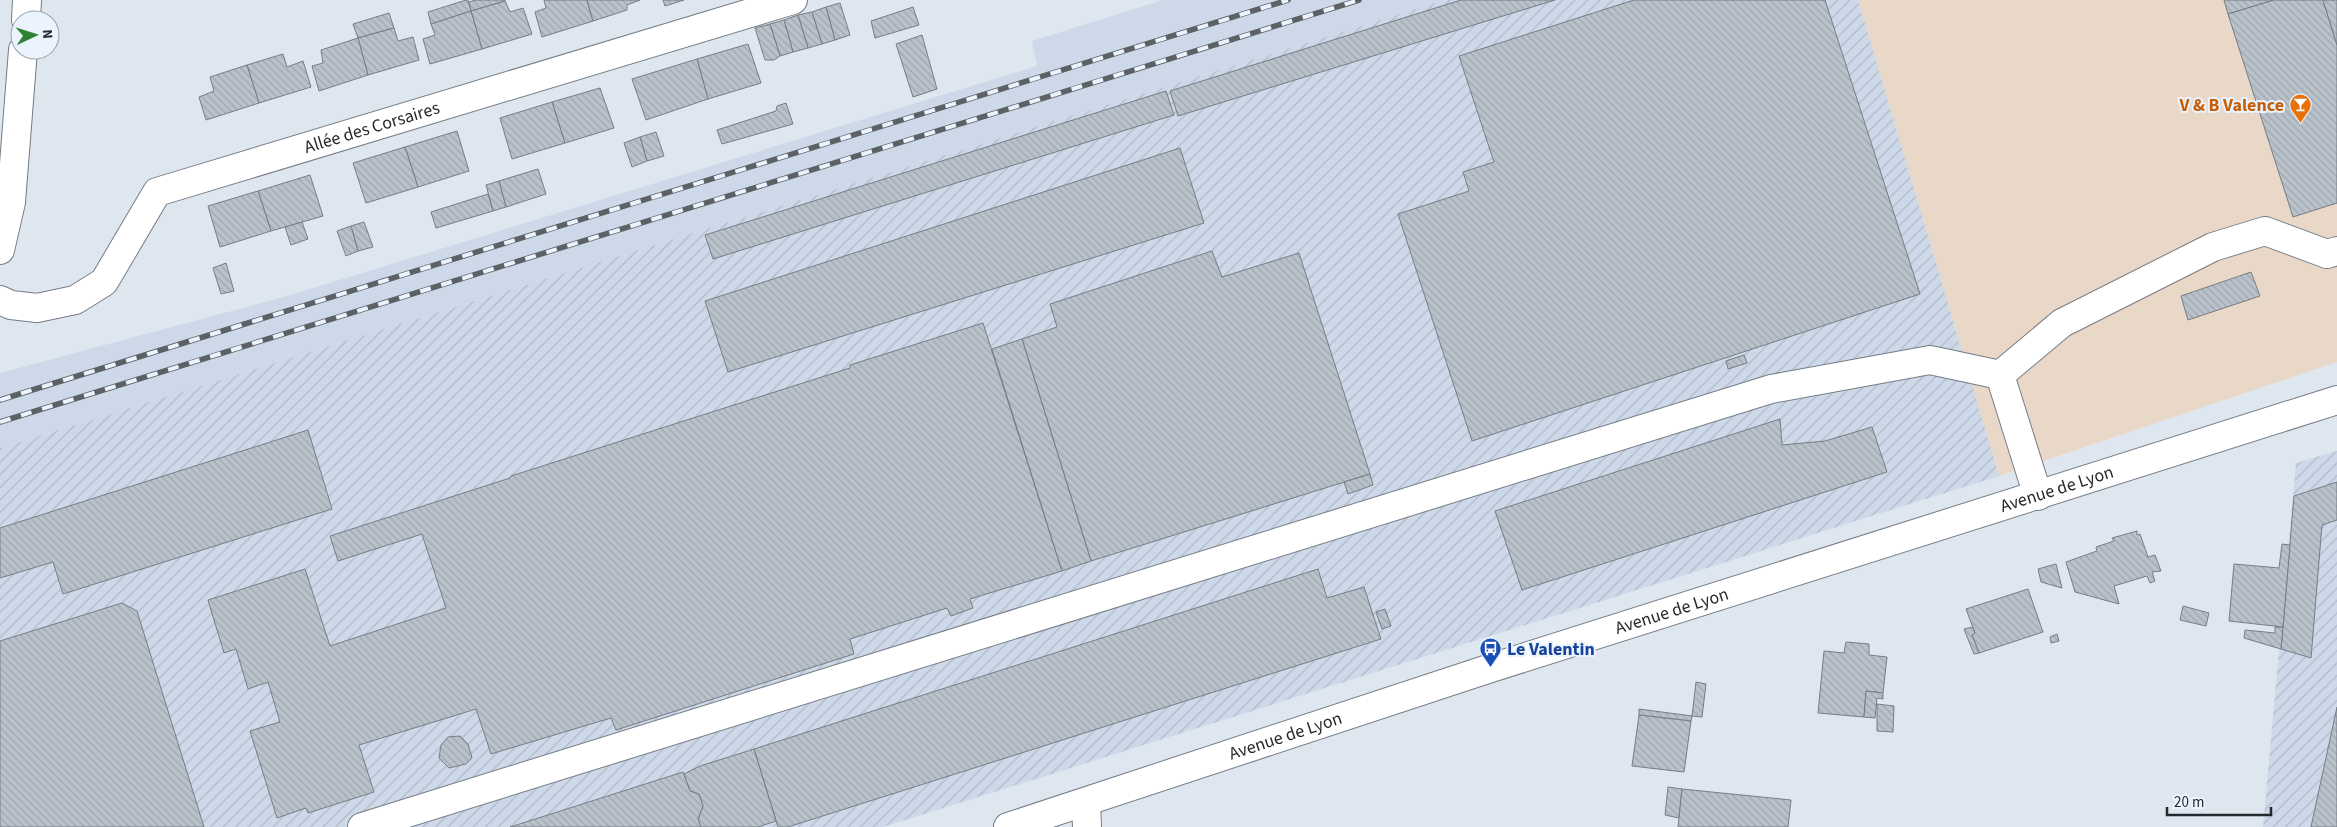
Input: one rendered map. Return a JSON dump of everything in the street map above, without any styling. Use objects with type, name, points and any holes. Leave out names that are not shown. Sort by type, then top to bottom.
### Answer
[{"type":"main road","name":"Allée des Corsaires","points":[[0,300],[11,305],[37,308],[75,300],[104,282],[157,192],[793,0]]},
{"type":"main road","points":[[0,250],[11,202],[22,60]]},
{"type":"main road","points":[[2000,376],[2062,323],[2213,248],[2265,231],[2327,254],[2337,252]]},
{"type":"main road","points":[[371,826],[1771,389],[1930,360],[2000,376]]},
{"type":"main road","points":[[2000,376],[2038,496]]},
{"type":"main road","name":"Avenue de Lyon","points":[[1008,827],[1086,815],[1491,668],[2337,400]]},
{"type":"shaded area","points":[[1163,0],[1444,0],[0,448],[0,373],[284,297],[1037,66],[1032,41]]},
{"type":"shaded area","points":[[1444,0],[1858,0],[1999,476],[883,827],[0,827],[0,448]]},
{"type":"shaded area","points":[[1858,0],[2337,0],[2337,362],[1999,476]]},
{"type":"shaded area","points":[[2337,451],[2337,827],[2263,827],[2296,463]]},
{"type":"building","points":[[468,0],[471,11],[431,24],[428,12]]},
{"type":"building","points":[[476,0],[505,1],[471,11],[469,2]]},
{"type":"building","points":[[544,0],[587,0],[593,21],[542,37],[535,12],[546,8]]},
{"type":"building","points":[[587,0],[640,0],[627,5],[627,10],[593,21]]},
{"type":"building","points":[[663,0],[684,0],[665,6]]},
{"type":"building","points":[[1461,0],[1555,0],[1178,116],[1170,91]]},
{"type":"building","points":[[1634,0],[1825,0],[1920,294],[1472,441],[1398,214],[1469,191],[1463,172],[1494,162],[1459,56]]},
{"type":"building","points":[[2224,0],[2274,0],[2228,14]]},
{"type":"building","name":"V & B Valence","points":[[2274,0],[2323,0],[2337,45],[2337,203],[2293,217],[2228,14]]},
{"type":"building","points":[[2323,0],[2337,0],[2337,45]]},
{"type":"building","points":[[505,1],[510,12],[523,8],[532,34],[482,49],[471,11]]},
{"type":"building","points":[[840,3],[850,35],[835,40],[826,7]]},
{"type":"building","points":[[826,7],[835,40],[822,44],[812,12]]},
{"type":"building","points":[[913,7],[919,25],[875,38],[871,21]]},
{"type":"building","points":[[471,11],[482,49],[430,64],[423,39],[435,35],[431,24]]},
{"type":"building","points":[[812,12],[822,44],[808,48],[798,15]]},
{"type":"building","points":[[389,13],[394,28],[358,38],[353,24]]},
{"type":"building","points":[[798,15],[808,48],[793,52],[784,20]]},
{"type":"building","points":[[784,20],[793,52],[780,56],[770,24]]},
{"type":"building","points":[[770,24],[780,56],[774,60],[765,60],[755,28]]},
{"type":"building","points":[[394,28],[398,41],[413,37],[419,60],[368,75],[358,38]]},
{"type":"building","points":[[922,35],[937,89],[913,97],[896,44]]},
{"type":"building","points":[[358,38],[368,75],[319,91],[312,66],[323,63],[321,50]]},
{"type":"building","points":[[748,44],[761,83],[708,99],[697,59]]},
{"type":"building","points":[[283,54],[287,67],[303,61],[311,87],[259,103],[247,65]]},
{"type":"building","points":[[697,59],[708,99],[646,120],[632,79]]},
{"type":"building","points":[[247,65],[259,103],[206,120],[199,97],[214,91],[210,77]]},
{"type":"building","points":[[600,88],[614,128],[565,143],[552,102]]},
{"type":"building","points":[[1166,91],[1174,115],[713,259],[705,235]]},
{"type":"building","points":[[552,102],[565,143],[512,159],[500,118]]},
{"type":"building","points":[[786,103],[793,124],[722,144],[717,130],[776,111],[777,106]]},
{"type":"building","points":[[457,131],[469,171],[418,187],[405,147]]},
{"type":"building","points":[[656,132],[664,156],[647,161],[640,137]]},
{"type":"building","points":[[640,137],[647,161],[632,167],[624,143]]},
{"type":"building","points":[[405,147],[418,187],[366,203],[353,163]]},
{"type":"building","points":[[1180,148],[1204,223],[728,372],[705,301]]},
{"type":"building","points":[[538,169],[546,194],[506,207],[499,181]]},
{"type":"building","points":[[310,175],[323,216],[271,231],[258,191]]},
{"type":"building","points":[[499,181],[506,207],[493,211],[486,185]]},
{"type":"building","points":[[258,191],[271,231],[220,247],[208,206]]},
{"type":"building","points":[[488,194],[493,211],[436,228],[431,212]]},
{"type":"building","points":[[302,222],[308,239],[291,245],[285,227]]},
{"type":"building","points":[[364,222],[373,247],[358,251],[351,226]]},
{"type":"building","points":[[351,226],[358,251],[346,256],[337,231]]},
{"type":"building","points":[[1212,251],[1222,277],[1299,253],[1370,474],[1091,561],[1022,339],[1057,327],[1050,304]]},
{"type":"building","points":[[226,263],[234,291],[221,294],[213,268]]},
{"type":"building","points":[[2251,272],[2260,296],[2188,320],[2181,296]]},
{"type":"building","points":[[983,323],[1062,571],[970,599],[973,608],[951,616],[947,608],[850,639],[854,654],[616,730],[611,718],[491,754],[476,709],[359,745],[374,792],[308,813],[306,808],[277,818],[250,731],[280,722],[268,682],[248,689],[236,649],[224,653],[208,600],[305,569],[330,646],[446,608],[422,534],[338,561],[330,536],[850,368],[850,365]]},
{"type":"building","points":[[1022,339],[1091,561],[1062,571],[992,349]]},
{"type":"building","points":[[1744,355],[1747,363],[1728,369],[1726,361]]},
{"type":"building","points":[[1780,419],[1782,445],[1825,441],[1872,427],[1887,472],[1522,590],[1495,511]]},
{"type":"building","points":[[308,430],[332,509],[63,594],[53,562],[0,578],[0,528]]},
{"type":"building","points":[[1370,474],[1373,485],[1348,494],[1344,482]]},
{"type":"building","points":[[2337,482],[2337,520],[2322,525],[2311,658],[2281,649],[2294,496]]},
{"type":"building","points":[[2137,531],[2137,535],[2140,534],[2148,557],[2155,555],[2161,571],[2152,572],[2155,581],[2150,583],[2147,576],[2114,586],[2119,604],[2075,592],[2066,562],[2097,551],[2096,547],[2114,541],[2112,538]]},
{"type":"building","points":[[2282,544],[2290,545],[2283,627],[2229,621],[2234,564],[2279,568]]},
{"type":"building","points":[[2056,564],[2062,588],[2041,582],[2038,569]]},
{"type":"building","points":[[1318,569],[1327,598],[1364,587],[1381,639],[788,827],[778,827],[754,749]]},
{"type":"building","points":[[2028,589],[2043,632],[1979,653],[1972,635],[1975,633],[1966,609]]},
{"type":"building","points":[[122,603],[137,611],[204,827],[0,827],[0,641]]},
{"type":"building","points":[[2183,606],[2209,613],[2206,626],[2180,620]]},
{"type":"building","points":[[1385,609],[1391,626],[1382,629],[1376,612]]},
{"type":"building","points":[[1973,627],[1975,633],[1972,635],[1979,653],[1974,654],[1964,629]]},
{"type":"building","points":[[2275,627],[2283,627],[2281,649],[2244,638],[2245,630],[2275,633]]},
{"type":"building","points":[[2057,634],[2059,641],[2051,643],[2050,637]]},
{"type":"building","points":[[1846,642],[1869,644],[1869,655],[1887,657],[1883,693],[1866,691],[1864,717],[1818,713],[1824,651],[1844,653]]},
{"type":"building","points":[[1696,682],[1706,684],[1702,717],[1692,716]]},
{"type":"building","points":[[1866,691],[1883,693],[1883,699],[1877,698],[1875,718],[1864,717]]},
{"type":"building","points":[[1877,704],[1894,706],[1893,732],[1877,731]]},
{"type":"building","points":[[2337,707],[2337,827],[2311,827]]},
{"type":"building","points":[[1639,709],[1692,716],[1691,721],[1639,715]]},
{"type":"building","points":[[1639,715],[1691,721],[1684,772],[1632,766]]},
{"type":"building","points":[[460,736],[468,744],[472,758],[466,764],[449,768],[439,758],[441,745],[448,737]]},
{"type":"building","points":[[754,749],[776,821],[758,827],[701,827],[698,819],[703,806],[699,794],[690,791],[684,774],[700,766]]},
{"type":"building","points":[[683,772],[690,791],[699,794],[703,806],[698,819],[701,827],[510,827]]},
{"type":"building","points":[[1668,787],[1682,789],[1679,818],[1665,815]]},
{"type":"building","points":[[1682,789],[1791,800],[1788,827],[1678,827]]},
{"type":"railway","points":[[0,400],[1288,0]]},
{"type":"railway","points":[[0,422],[1359,0]]},
{"type":"place","name":"V & B Valence","points":[[2300,124]]},
{"type":"place","name":"Le Valentin","points":[[1491,668]]}]
